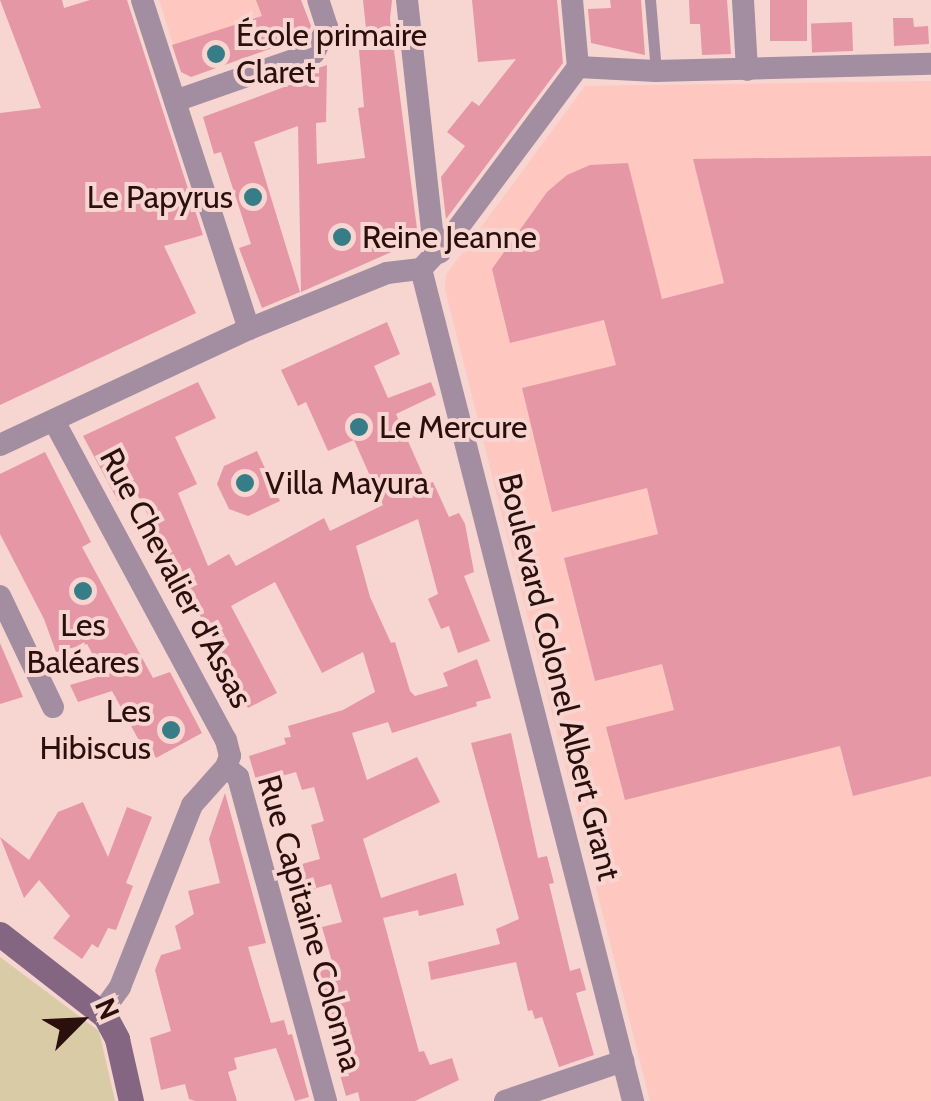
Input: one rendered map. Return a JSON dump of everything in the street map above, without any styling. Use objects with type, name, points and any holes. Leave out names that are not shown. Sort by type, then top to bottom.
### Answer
[{"type":"street","points":[[142,0],[249,329]]},
{"type":"street","points":[[175,101],[314,52],[327,26],[318,0]]},
{"type":"street","points":[[407,0],[432,232],[440,252]]},
{"type":"street","points":[[0,445],[249,329],[388,273],[421,269],[440,252],[578,66],[572,0]]},
{"type":"street","points":[[743,0],[747,70]]},
{"type":"street","points":[[578,66],[656,71],[931,64]]},
{"type":"street","name":"Boulevard Colonel Albert Grant","points":[[421,269],[633,1101]]},
{"type":"street","name":"Rue Chevalier d'Assas","points":[[54,421],[226,740],[230,756],[226,767]]},
{"type":"street","points":[[0,596],[53,707]]},
{"type":"street","points":[[102,1012],[127,970],[192,805],[226,767]]},
{"type":"street","name":"Rue Capitaine Colonna","points":[[226,767],[238,777],[326,1101]]},
{"type":"street","points":[[0,934],[102,1012],[118,1039],[130,1101]]},
{"type":"street","points":[[505,1101],[623,1061]]},
{"type":"lane","points":[[650,0],[656,71]]},
{"type":"shaded area","name":"École primaire Claret","points":[[159,0],[301,0],[311,26],[306,36],[191,77],[182,72]]},
{"type":"shaded area","points":[[931,81],[931,1101],[650,1101],[445,289],[446,275],[585,86]]},
{"type":"shaded area","points":[[0,957],[99,1031],[115,1101],[0,1101]]},
{"type":"building","points":[[0,0],[62,0],[64,8],[90,0],[127,0],[203,235],[164,246],[196,313],[0,405],[0,113],[41,108]]},
{"type":"building","name":"École primaire Claret","points":[[256,0],[301,0],[311,26],[306,36],[191,77],[181,72],[172,45],[262,16]]},
{"type":"building","points":[[363,0],[392,0],[390,19],[417,229],[405,246],[301,292],[298,126],[254,142],[300,292],[262,308],[239,248],[251,244],[221,152],[214,154],[203,117],[303,80],[303,73],[327,65],[326,122],[316,123],[317,164],[365,158],[358,108],[364,107],[358,39],[367,38]]},
{"type":"building","points":[[472,0],[557,0],[563,63],[446,219],[441,177],[465,146],[447,132],[472,101],[479,106],[516,59],[478,62]]},
{"type":"building","points":[[610,0],[641,0],[645,55],[591,43],[588,9],[611,8]]},
{"type":"building","points":[[689,0],[727,0],[731,54],[702,55],[700,24],[690,24]]},
{"type":"building","points":[[770,0],[807,0],[807,41],[770,41]]},
{"type":"building","points":[[893,18],[913,18],[914,27],[928,26],[929,44],[894,46]]},
{"type":"building","points":[[852,22],[853,51],[812,52],[811,23]]},
{"type":"building","points":[[931,156],[931,776],[853,796],[840,746],[625,800],[606,727],[674,710],[662,664],[595,681],[564,558],[658,534],[647,488],[552,512],[522,388],[616,365],[604,320],[510,343],[492,269],[547,192],[567,175],[590,165],[628,163],[662,299],[724,283],[693,159]]},
{"type":"building","points":[[387,322],[400,354],[374,366],[388,398],[431,382],[436,395],[396,414],[427,484],[433,482],[449,517],[459,513],[465,524],[474,572],[464,576],[490,641],[458,653],[449,626],[441,629],[428,599],[438,594],[418,519],[356,546],[370,597],[391,643],[395,642],[410,691],[415,696],[448,686],[443,673],[477,659],[491,698],[392,733],[388,722],[352,733],[367,780],[417,757],[440,802],[363,839],[381,898],[456,873],[464,905],[419,916],[418,910],[383,918],[419,1052],[424,1051],[430,1065],[452,1058],[459,1080],[415,1101],[360,1101],[358,1092],[346,1096],[334,1054],[340,1053],[312,971],[333,965],[322,927],[342,922],[331,884],[302,892],[295,866],[320,859],[311,825],[324,821],[314,787],[302,790],[296,772],[257,783],[249,756],[286,744],[284,738],[291,737],[288,726],[343,710],[375,692],[363,652],[322,673],[275,582],[231,606],[277,693],[248,708],[136,492],[118,501],[83,436],[198,382],[216,418],[175,437],[197,484],[178,493],[208,566],[229,554],[236,566],[324,518],[330,531],[383,505],[354,440],[328,451],[306,402],[298,406],[281,370]]},
{"type":"building","name":"Villa Mayura","points":[[257,451],[280,501],[248,516],[229,509],[217,484],[224,466]]},
{"type":"building","points":[[45,452],[91,542],[82,547],[153,678],[170,672],[202,733],[156,758],[154,754],[148,757],[112,691],[78,702],[70,685],[104,675],[87,644],[56,652],[44,619],[0,534],[0,474]]},
{"type":"building","points":[[0,643],[23,697],[0,704]]},
{"type":"building","points":[[511,733],[538,858],[547,856],[554,883],[549,884],[570,971],[580,968],[586,990],[576,993],[594,1055],[559,1067],[542,1017],[535,1019],[532,1010],[528,1011],[516,962],[431,980],[428,962],[500,944],[496,929],[519,919],[471,743]]},
{"type":"building","points":[[225,793],[266,943],[248,947],[271,1023],[284,1020],[288,1035],[292,1034],[309,1097],[295,1101],[276,1048],[234,1058],[237,1069],[228,1072],[237,1101],[195,1101],[189,1099],[185,1084],[161,1090],[150,1038],[171,1031],[155,970],[161,955],[181,949],[175,926],[194,914],[188,891],[220,883],[209,839]]},
{"type":"building","points":[[83,802],[108,857],[127,807],[152,817],[126,883],[133,886],[116,930],[108,928],[98,948],[92,944],[82,959],[53,938],[70,916],[39,880],[24,898],[0,837],[29,860],[58,812]]},
{"type":"place","name":"École primaire Claret","points":[[216,54]]},
{"type":"place","name":"Le Papyrus","points":[[253,197]]},
{"type":"place","name":"Reine Jeanne","points":[[342,237]]},
{"type":"place","name":"Le Mercure","points":[[359,427]]},
{"type":"place","name":"Villa Mayura","points":[[245,483]]},
{"type":"place","name":"Les Baléares","points":[[83,591]]},
{"type":"place","name":"Les Hibiscus","points":[[171,730]]}]
